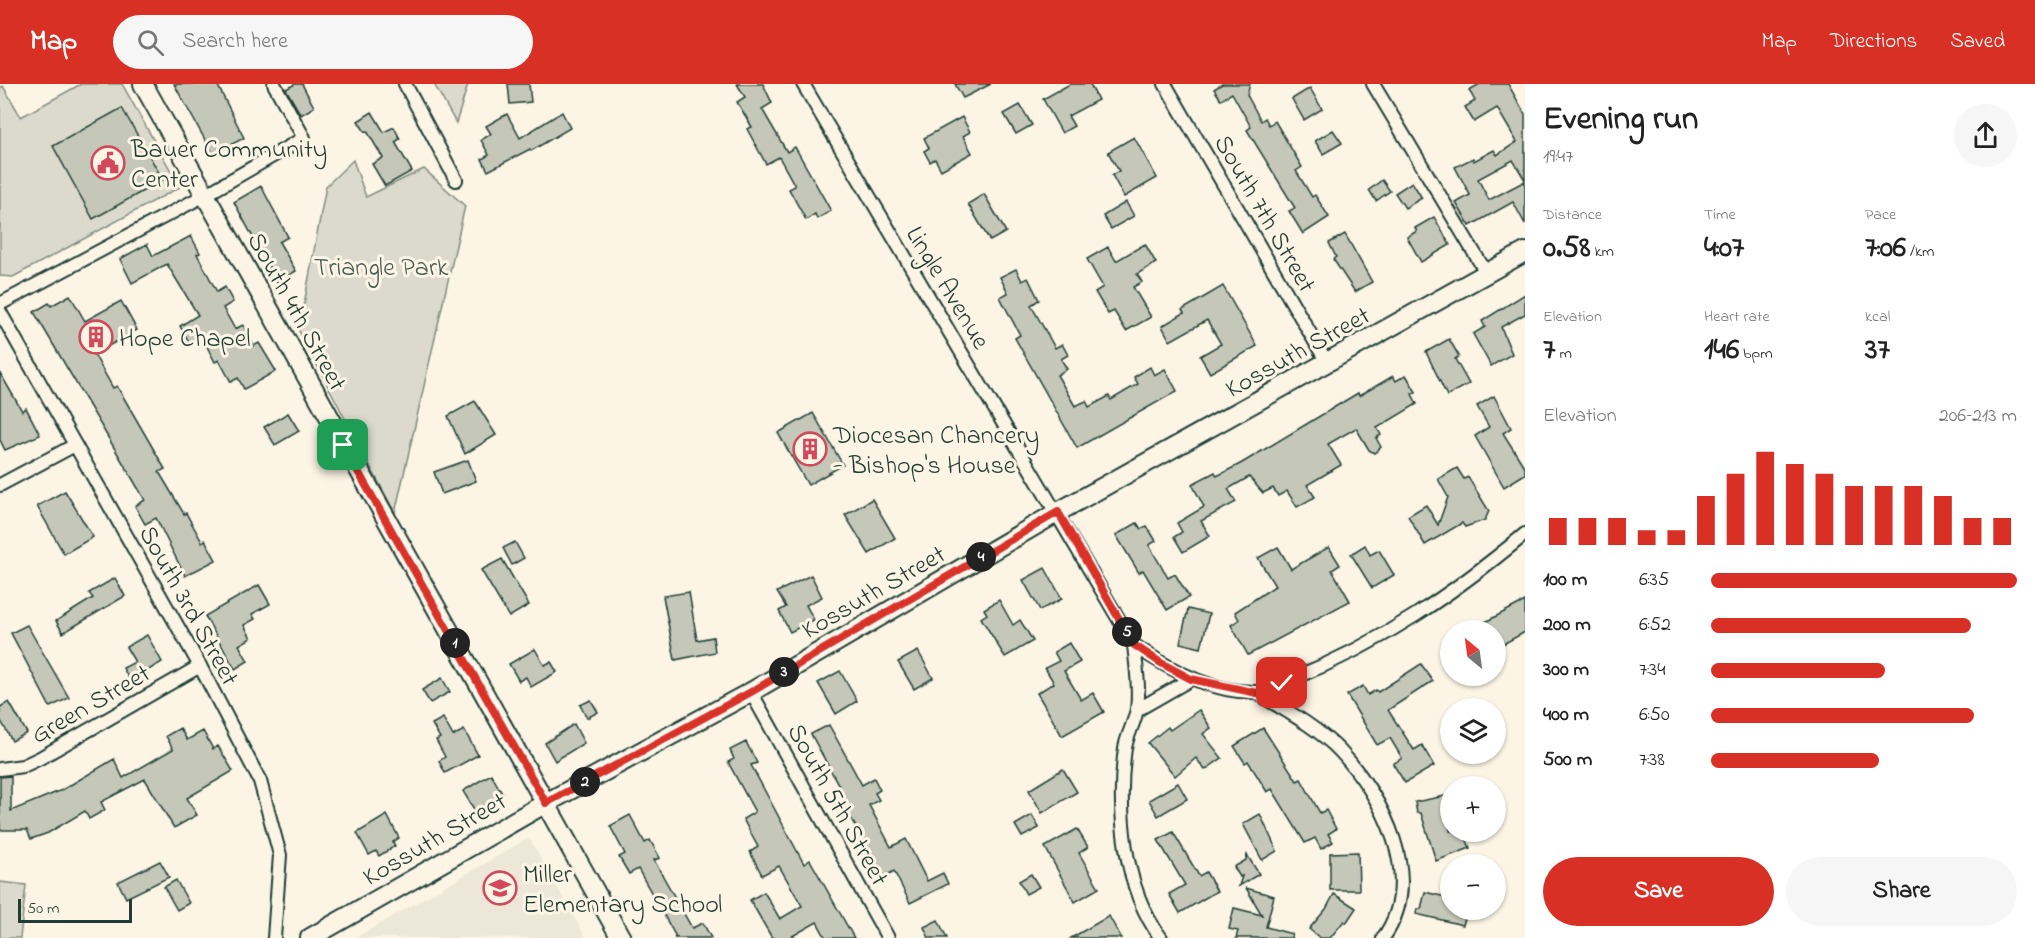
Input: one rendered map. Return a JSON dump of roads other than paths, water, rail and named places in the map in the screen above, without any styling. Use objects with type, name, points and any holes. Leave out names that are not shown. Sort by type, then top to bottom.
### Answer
[{"type":"street","name":"South 4th Street","points":[[143,84],[395,538],[621,938]]},
{"type":"street","points":[[0,304],[205,195],[304,138],[274,84]]},
{"type":"street","points":[[405,84],[456,180]]},
{"type":"street","name":"Lingle Avenue","points":[[803,84],[1058,512],[1134,645]]},
{"type":"street","name":"South 7th Street","points":[[1166,84],[1328,364]]},
{"type":"street","points":[[1373,84],[1487,274]]},
{"type":"street","name":"Kossuth Street","points":[[310,938],[546,803],[751,692],[1058,512],[1328,364],[1525,252]]},
{"type":"street","name":"South 3rd Street","points":[[0,312],[200,666],[260,781],[280,855],[274,938]]},
{"type":"street","points":[[0,485],[75,445]]},
{"type":"street","points":[[1257,693],[1337,661],[1376,640],[1475,575],[1525,534]]},
{"type":"street","points":[[1134,645],[1191,679],[1257,693],[1300,720],[1339,750],[1367,785],[1390,825],[1399,856],[1399,895],[1391,926],[1383,938]]},
{"type":"street","points":[[1134,645],[1137,710],[1125,745],[1121,783],[1124,823],[1129,861],[1141,900],[1161,938]]},
{"type":"street","name":"Green Street","points":[[0,769],[23,766],[40,758],[200,666]]},
{"type":"street","points":[[1137,710],[1191,679]]},
{"type":"street","name":"South 5th Street","points":[[751,692],[888,938]]},
{"type":"place","name":"Bauer Community Center","points":[[108,163]]},
{"type":"place","name":"Hope Chapel","points":[[96,337]]},
{"type":"place","name":"Diocesan Chancery - Bishop's House","points":[[810,449]]},
{"type":"place","name":"Miller Elementary School","points":[[500,888]]},
{"type":"park label","name":"Triangle Park","points":[[381,266]]}]
